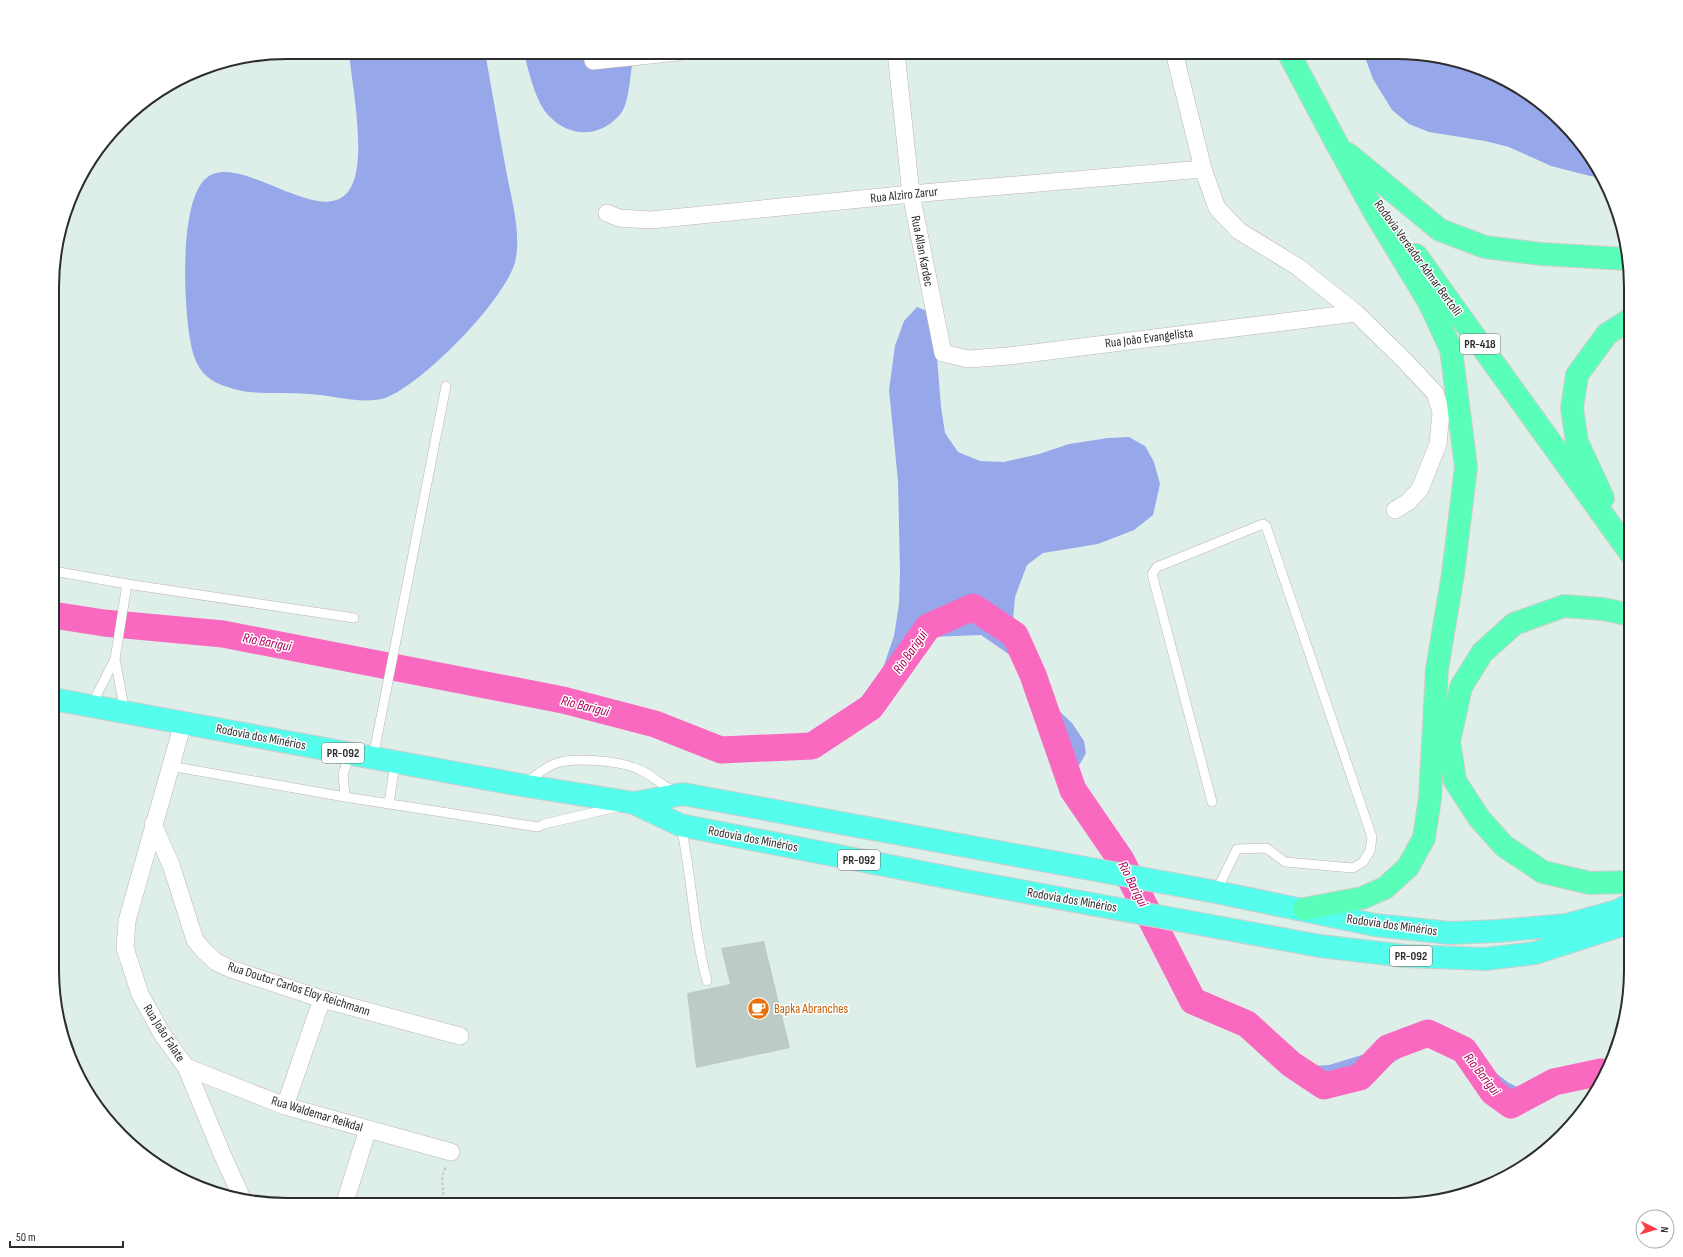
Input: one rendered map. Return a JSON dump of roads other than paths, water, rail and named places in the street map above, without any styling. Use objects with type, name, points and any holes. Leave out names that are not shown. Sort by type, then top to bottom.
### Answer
[{"type":"highway","name":"Rodovia Vereador Admar Bertolli","points":[[1292,59],[1338,146],[1624,545]]},
{"type":"highway","points":[[1338,146],[1440,230],[1485,248],[1548,255],[1622,259]]},
{"type":"highway","points":[[1304,910],[1362,898],[1386,888],[1408,867],[1424,838],[1430,798],[1437,670],[1453,574],[1466,467],[1451,348],[1429,302],[1375,213],[1338,146]]},
{"type":"highway","points":[[1624,323],[1607,334],[1577,375],[1572,408],[1577,442],[1624,544]]},
{"type":"highway","points":[[1624,614],[1603,609],[1564,606],[1514,624],[1482,653],[1461,687],[1449,741],[1455,781],[1479,818],[1504,846],[1543,872],[1590,884],[1624,882]]},
{"type":"main road","name":"Rodovia dos Minérios","points":[[59,700],[521,785],[634,803],[680,825],[966,881],[1189,920],[1320,946],[1405,956],[1486,959],[1535,953],[1624,924]]},
{"type":"main road","name":"Rodovia dos Minérios","points":[[634,803],[682,794],[1216,892],[1375,925],[1450,933],[1566,925],[1616,911],[1624,907]]},
{"type":"street","points":[[593,61],[612,59]]},
{"type":"street","name":"Rua Allan Kardec","points":[[897,59],[911,194],[943,354]]},
{"type":"street","points":[[1176,59],[1203,169],[1217,208],[1239,231],[1298,268],[1356,313],[1435,393],[1441,412],[1438,444],[1420,489],[1408,502],[1396,510]]},
{"type":"street","name":"Rua Alziro Zarur","points":[[607,213],[619,218],[651,220],[911,194],[1203,169]]},
{"type":"street","name":"Rua João Evangelista","points":[[943,354],[968,359],[1009,356],[1356,313]]},
{"type":"street","name":"Rua João Falate","points":[[183,723],[153,824],[127,921],[125,948],[140,994],[150,1015],[186,1067],[240,1193]]},
{"type":"street","name":"Rua Doutor Carlos Eloy Reichmann","points":[[153,824],[171,865],[195,940],[216,962],[231,969],[322,999],[460,1036]]},
{"type":"street","points":[[285,1106],[322,999]]},
{"type":"street","name":"Rua Waldemar Reikdal","points":[[186,1067],[285,1106],[452,1152]]},
{"type":"street","points":[[346,1198],[368,1129]]},
{"type":"lane","points":[[373,758],[446,386]]},
{"type":"lane","points":[[1212,802],[1152,574],[1157,567],[1263,524],[1266,526],[1372,838],[1370,851],[1363,862],[1353,868],[1285,862],[1266,848],[1236,849],[1216,892]]},
{"type":"lane","points":[[59,573],[354,618]]},
{"type":"lane","points":[[90,706],[115,659],[126,584]]},
{"type":"lane","points":[[115,659],[125,712]]},
{"type":"lane","points":[[345,797],[343,774],[350,754]]},
{"type":"lane","points":[[521,785],[555,764],[575,760],[620,764],[639,769],[652,776],[664,786],[682,794]]},
{"type":"lane","points":[[390,804],[395,762]]},
{"type":"lane","points":[[170,766],[345,797],[538,827],[544,824],[634,803]]},
{"type":"lane","points":[[680,825],[686,848],[698,947],[706,981]]},
{"type":"waterway","name":"Rio Barigui","points":[[59,616],[104,623],[223,634],[563,700],[655,724],[721,750],[812,746],[871,707],[928,627],[973,607],[1015,635],[1033,675],[1073,790],[1121,860],[1193,1001],[1247,1024],[1291,1064],[1324,1086],[1360,1077],[1388,1048],[1428,1033],[1464,1050],[1493,1092],[1511,1105],[1554,1082],[1600,1072]]},
{"type":"place","name":"Bapka Abranches","points":[[758,1009]]}]
